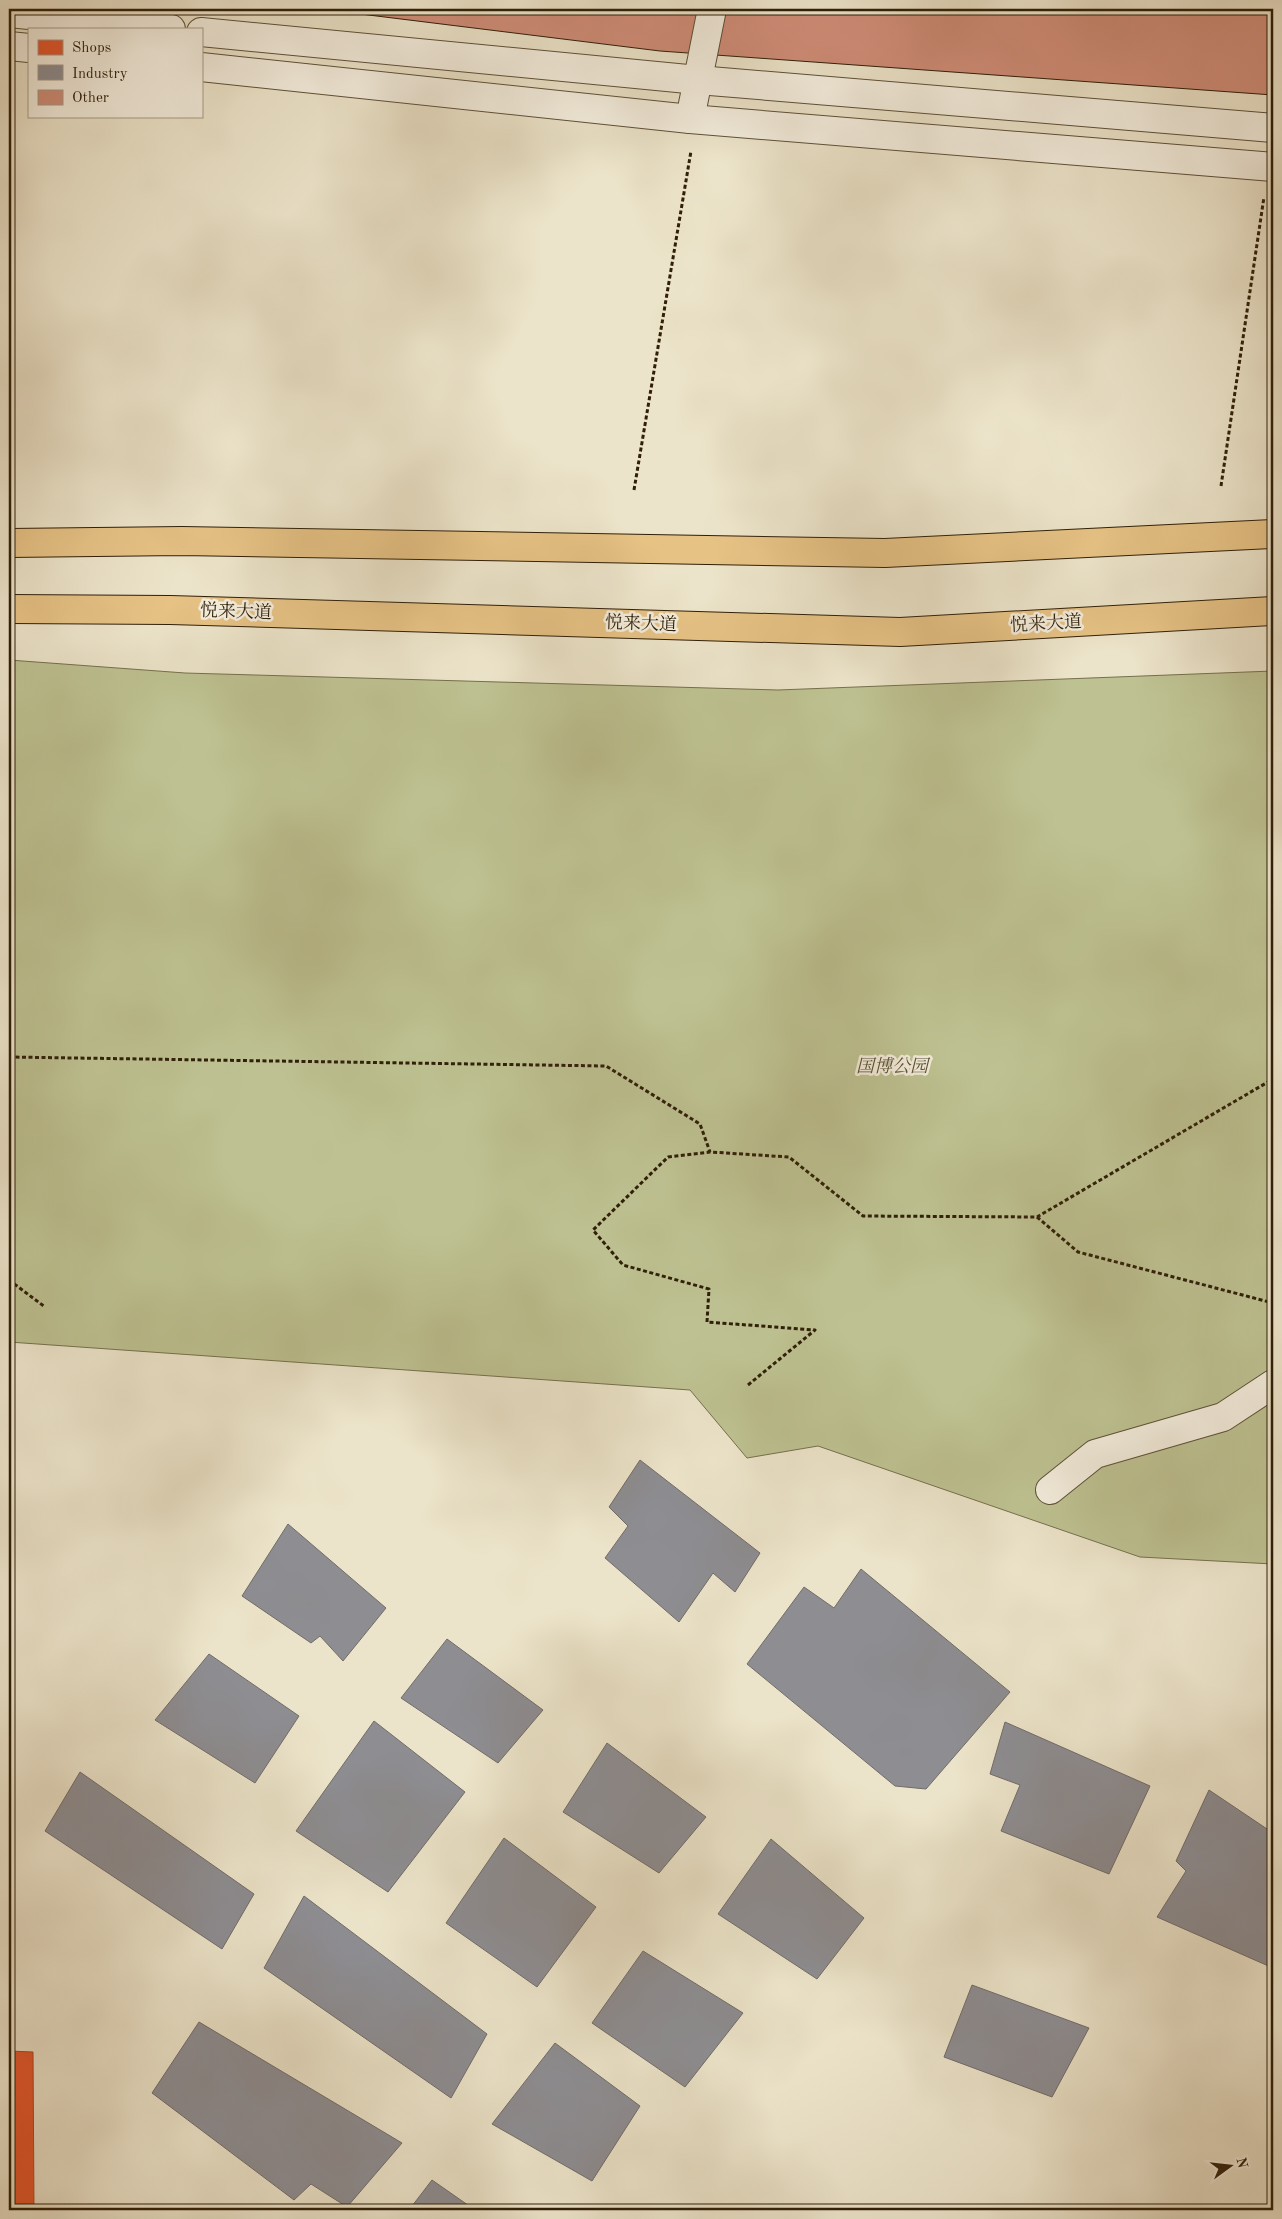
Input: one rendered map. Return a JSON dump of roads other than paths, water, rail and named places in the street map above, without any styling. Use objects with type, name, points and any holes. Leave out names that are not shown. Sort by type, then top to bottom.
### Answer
[{"type":"main road","points":[[9,543],[182,541],[885,553],[1273,534]]},
{"type":"main road","name":"悦来大道","points":[[9,609],[180,610],[900,632],[1273,611]]},
{"type":"street","points":[[690,119],[712,9]]},
{"type":"street","points":[[9,13],[156,23]]},
{"type":"street","points":[[202,32],[698,80],[1273,125],[1271,167],[690,119],[202,67]]},
{"type":"street","points":[[9,46],[28,48]]},
{"type":"street","points":[[1050,1490],[1095,1454],[1223,1417],[1273,1384]]},
{"type":"park label","name":"国博公园","points":[[892,1067]]}]
